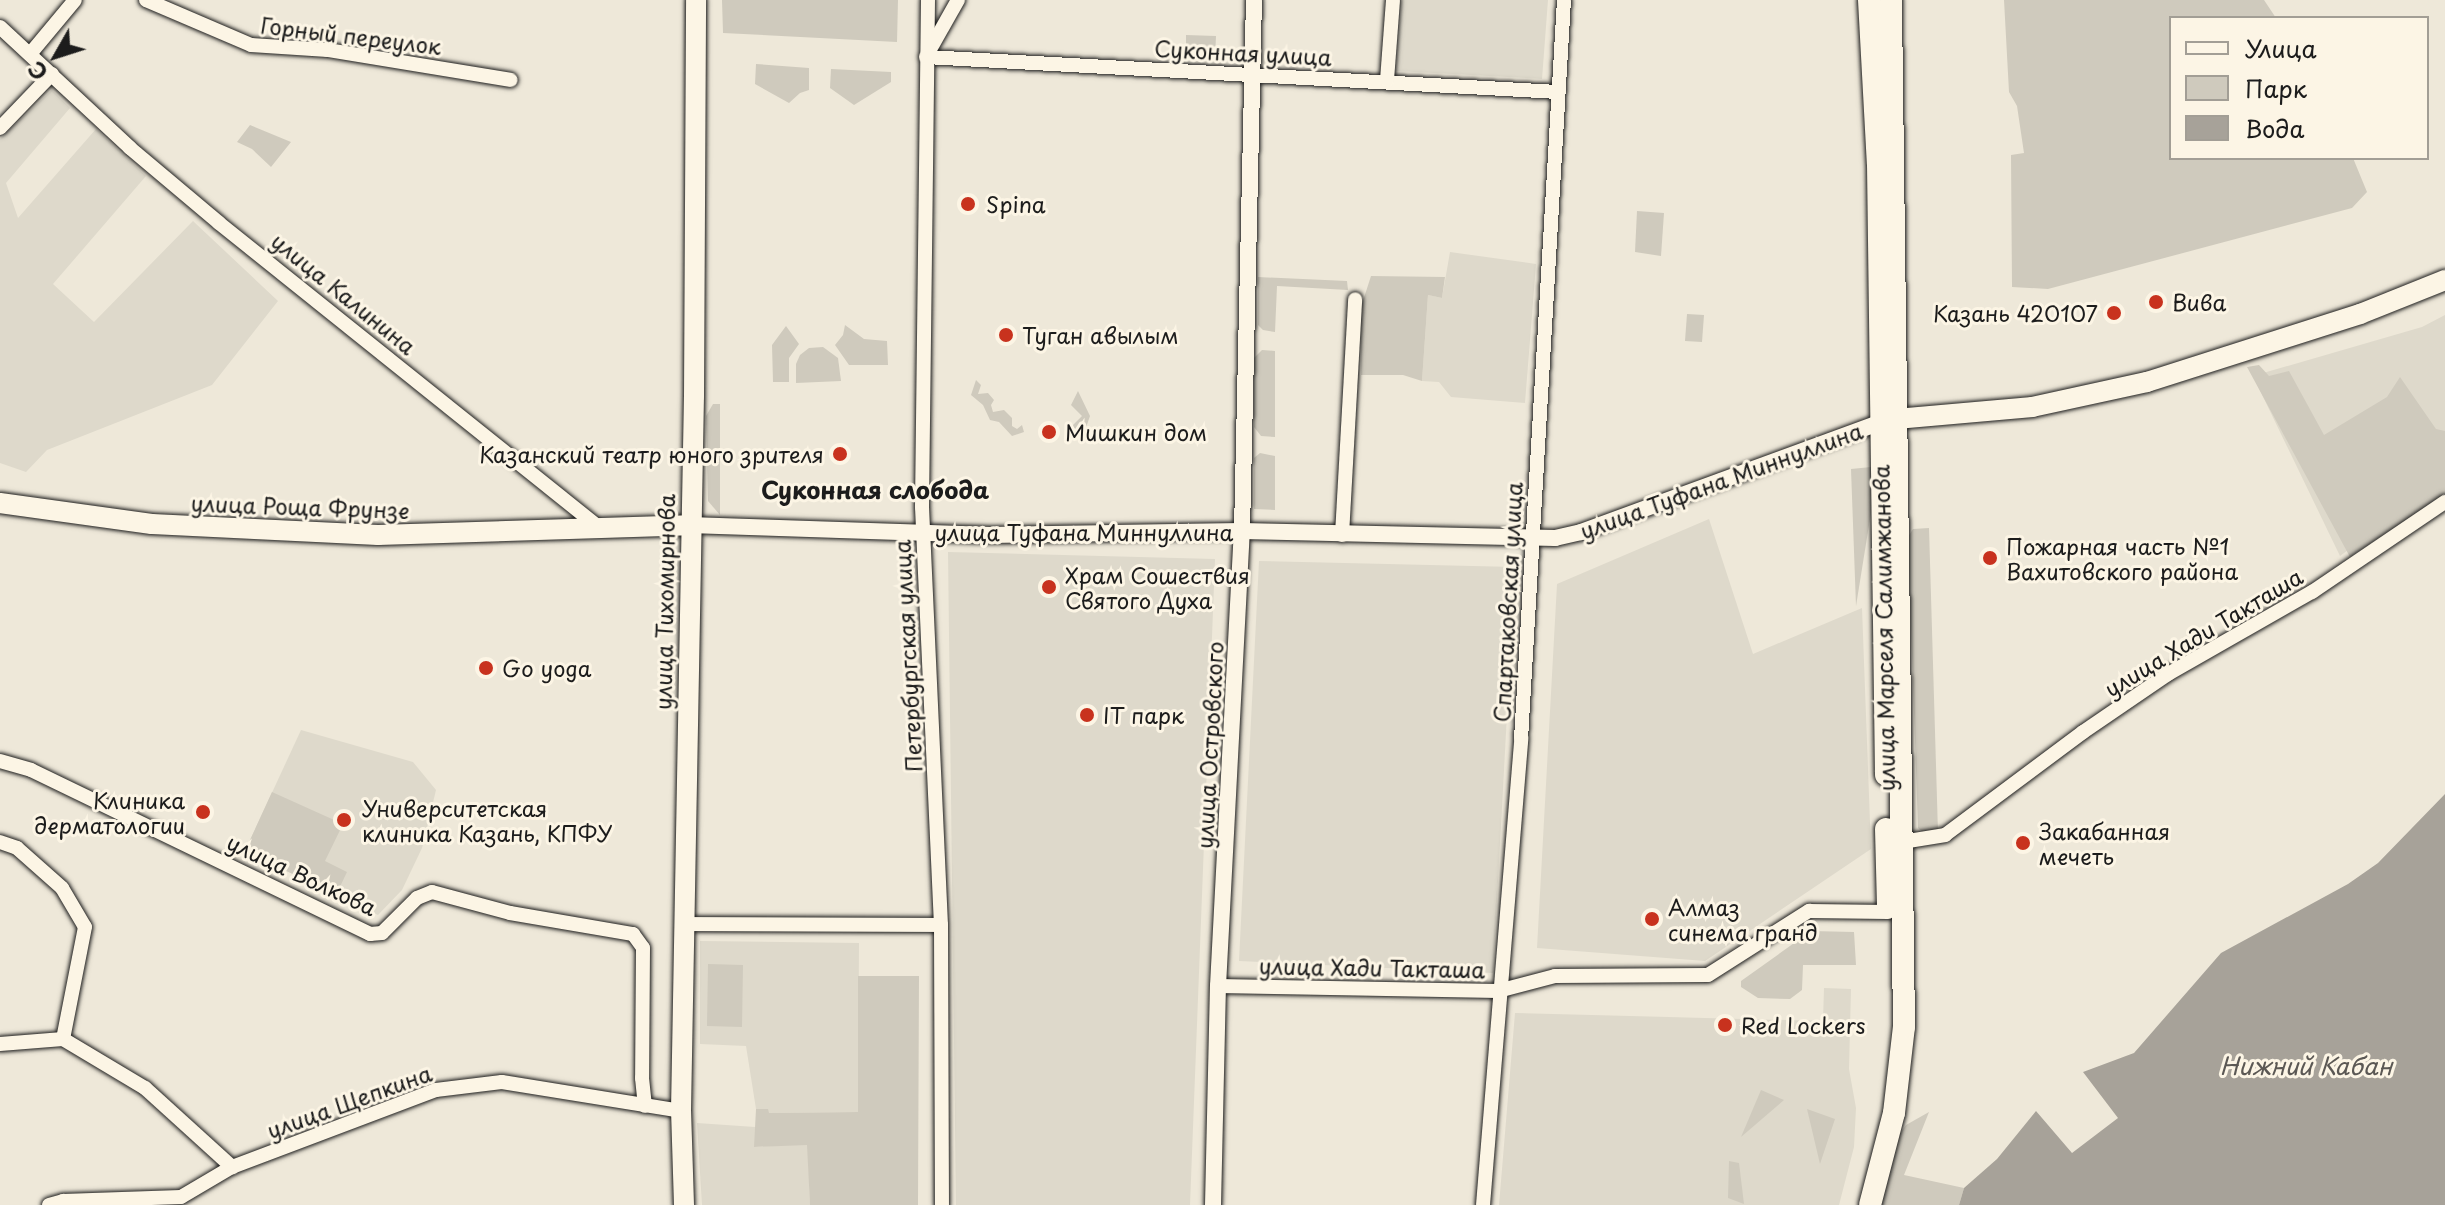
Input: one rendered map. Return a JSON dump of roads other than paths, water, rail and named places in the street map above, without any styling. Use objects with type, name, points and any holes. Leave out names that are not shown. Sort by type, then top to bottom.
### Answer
[{"type":"main road","name":"улица Тихомирнова","points":[[684,1205],[681,1111],[696,0]]},
{"type":"main road","name":"улица Марселя Салимжанова","points":[[1858,1205],[1881,1118],[1886,1075],[1888,912],[1888,421],[1869,0]]},
{"type":"main road","points":[[1870,1205],[1900,1078],[1904,1027],[1902,842],[1888,421],[1891,0]]},
{"type":"main road","name":"улица Туфана Миннуллина","points":[[1888,421],[2032,407],[2147,382],[2360,314],[2445,280]]},
{"type":"main road","name":"улица Роща Фрунзе","points":[[0,503],[152,524],[378,535],[598,527]]},
{"type":"main road","points":[[598,527],[689,525]]},
{"type":"street","points":[[30,54],[75,0]]},
{"type":"street","name":"Горный переулок","points":[[146,0],[251,45],[328,50],[511,80]]},
{"type":"street","name":"Петербургская улица","points":[[928,0],[922,533],[941,925],[942,1205]]},
{"type":"street","name":"Петербургская улица","points":[[926,57],[958,0]]},
{"type":"street","name":"улица Островского","points":[[1213,1205],[1218,986],[1242,531],[1254,0]]},
{"type":"street","points":[[1387,80],[1393,0]]},
{"type":"street","name":"Спартаковская улица","points":[[1483,1205],[1498,991],[1515,836],[1564,0]]},
{"type":"street","name":"улица Калинина","points":[[0,27],[130,148],[219,223],[598,527]]},
{"type":"street","name":"Суконная улица","points":[[926,57],[1387,80],[1558,92]]},
{"type":"street","points":[[0,128],[52,74]]},
{"type":"street","points":[[1342,535],[1355,299]]},
{"type":"street","name":"улица Туфана Миннуллина","points":[[689,525],[1005,535],[1242,531],[1532,539],[1581,532],[1888,421]]},
{"type":"street","name":"улица Хади Такташа","points":[[1902,842],[1945,835],[2083,732],[2168,674],[2312,592],[2445,502]]},
{"type":"street","name":"улица Волкова","points":[[0,761],[31,770],[370,934],[382,933],[417,898],[432,892],[510,913],[633,934],[643,948],[642,1078],[645,1106]]},
{"type":"street","points":[[0,842],[17,848],[62,888],[85,927],[63,1039]]},
{"type":"street","name":"улица Хади Такташа","points":[[1218,986],[1498,991],[1555,976],[1708,975],[1809,911],[1888,912]]},
{"type":"street","points":[[683,924],[941,925]]},
{"type":"street","points":[[0,1044],[63,1039],[145,1088],[232,1167]]},
{"type":"street","name":"улица Щепкина","points":[[49,1205],[63,1201],[124,1203],[181,1197],[232,1167],[436,1090],[502,1082],[681,1111]]},
{"type":"water","name":"Нижний Кабан","points":[[2445,794],[2445,1205],[1959,1205],[1964,1188],[1997,1159],[2036,1111],[2072,1153],[2118,1118],[2083,1072],[2134,1053],[2221,953],[2348,884],[2378,863]]},
{"type":"place","name":"Spina","points":[[968,204]]},
{"type":"place","name":"Вива","points":[[2156,302]]},
{"type":"place","name":"Казань 420107","points":[[2114,313]]},
{"type":"place","name":"Туган авылым","points":[[1006,335]]},
{"type":"place","name":"Мишкин дом","points":[[1049,432]]},
{"type":"place","name":"Казанский театр юного зрителя","points":[[840,454]]},
{"type":"place","name":"Пожарная часть №1 Вахитовского района","points":[[1990,558]]},
{"type":"place","name":"Храм Сошествия Святого Духа","points":[[1049,587]]},
{"type":"place","name":"Go yoga","points":[[486,668]]},
{"type":"place","name":"IT парк","points":[[1087,715]]},
{"type":"place","name":"Клиника дерматологии","points":[[203,812]]},
{"type":"place","name":"Университетская клиника Казань, КПФУ","points":[[344,820]]},
{"type":"place","name":"Закабанная мечеть","points":[[2023,843]]},
{"type":"place","name":"Алмаз синема гранд","points":[[1652,919]]},
{"type":"place","name":"Red Lockers","points":[[1725,1025]]},
{"type":"district","name":"Суконная слобода","points":[[875,490]]}]
